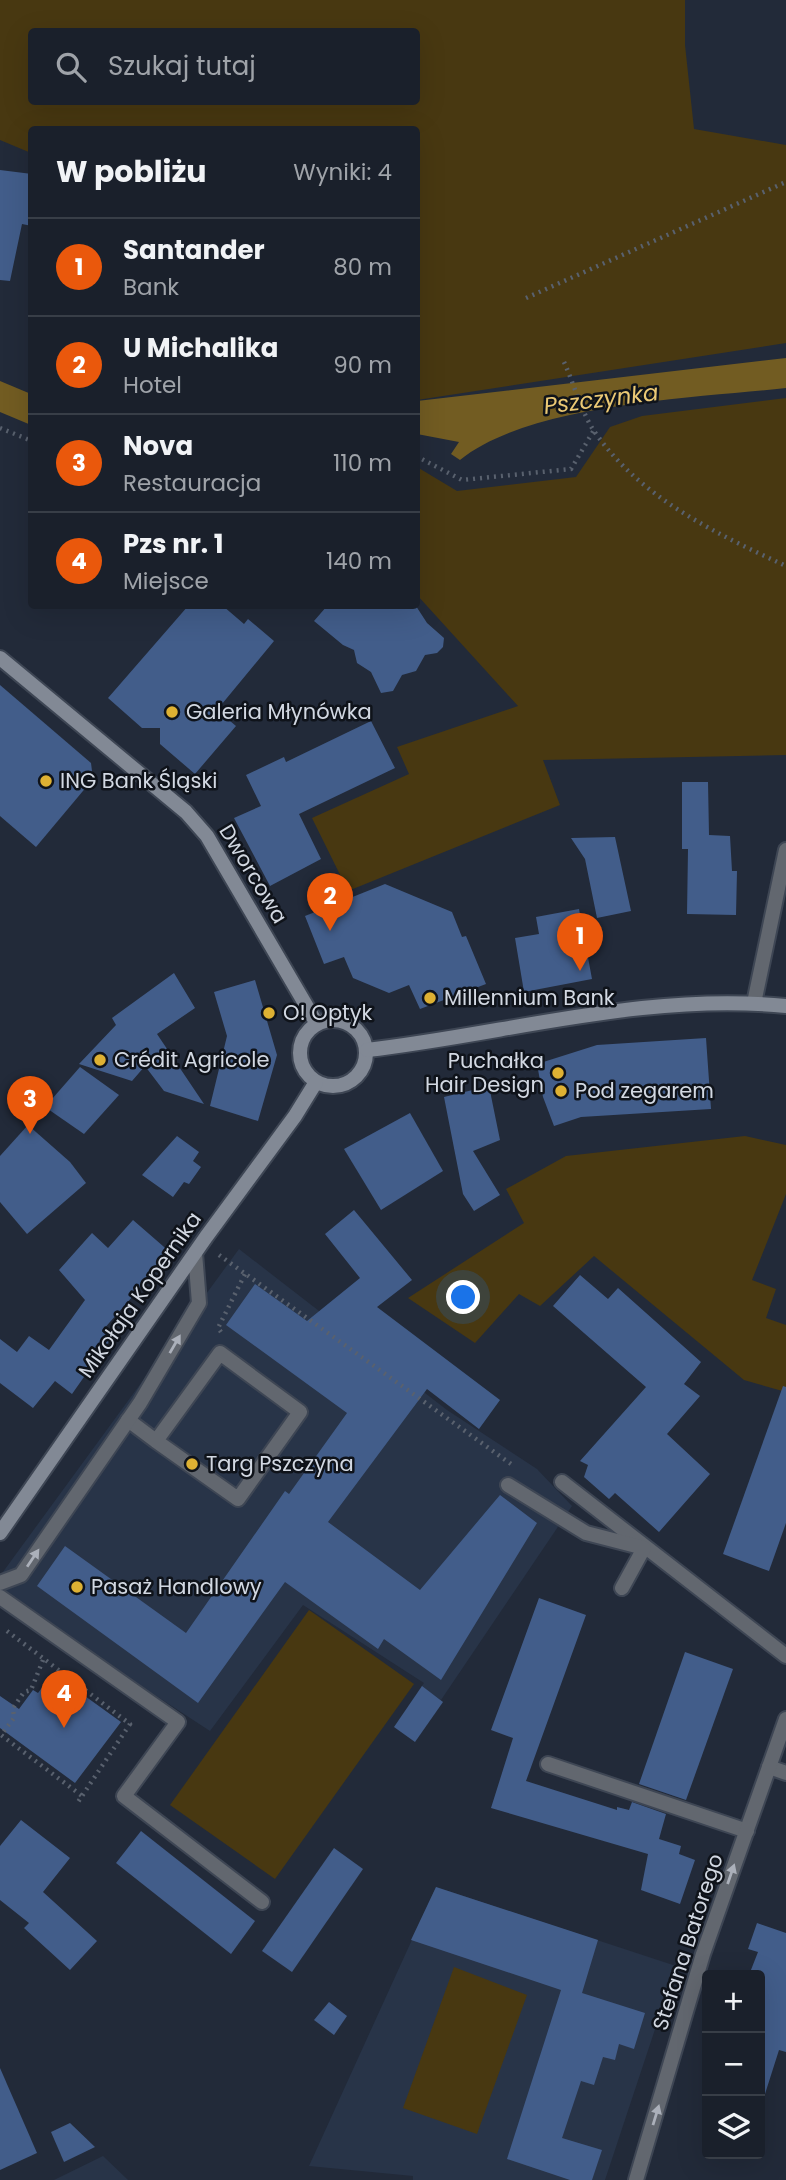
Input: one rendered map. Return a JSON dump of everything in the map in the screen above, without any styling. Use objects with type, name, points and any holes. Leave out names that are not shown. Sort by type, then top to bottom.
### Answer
[{"type":"street","name":"Dworcowa","points":[[0,658],[176,804],[208,836],[317,1024]]},
{"type":"street","points":[[754,1003],[786,850]]},
{"type":"street","points":[[367,1051],[448,1041],[546,1020],[633,1008],[701,1002],[786,1006]]},
{"type":"street","points":[[326,1020],[346,1022],[361,1034],[367,1051],[364,1068],[352,1081],[336,1087],[316,1082],[304,1070],[300,1049],[308,1030],[326,1020]]},
{"type":"street","name":"Mikołaja Kopernika","points":[[0,1533],[195,1253],[295,1116],[316,1082]]},
{"type":"street","points":[[0,1583],[22,1575],[140,1403],[199,1303],[195,1253]]},
{"type":"street","points":[[128,1420],[156,1441],[238,1499],[300,1412],[220,1353],[156,1441]]},
{"type":"street","points":[[562,1482],[786,1656]]},
{"type":"street","points":[[508,1485],[586,1533],[644,1548]]},
{"type":"street","points":[[622,1588],[644,1548]]},
{"type":"street","points":[[0,1597],[178,1722],[124,1796],[262,1902]]},
{"type":"street","name":"Stefana Batorego","points":[[636,2180],[704,1954],[786,1719]]},
{"type":"street","points":[[548,1764],[747,1831]]},
{"type":"street","points":[[769,1767],[786,1773]]},
{"type":"path","points":[[526,298],[786,182]]},
{"type":"path","points":[[564,362],[594,430],[635,478],[695,522],[786,566]]},
{"type":"path","points":[[0,428],[28,439]]},
{"type":"path","points":[[420,458],[462,480],[571,469],[594,430]]},
{"type":"path","points":[[219,1255],[520,1471]]},
{"type":"path","points":[[227,1341],[218,1328],[245,1274]]},
{"type":"path","points":[[0,1622],[12,1636],[130,1724],[76,1805]]},
{"type":"path","points":[[44,1660],[31,1690],[24,1692],[13,1708],[14,1718],[1,1735],[82,1796]]},
{"type":"shaded area","points":[[0,0],[685,0],[685,45],[694,129],[786,145],[786,343],[420,400],[420,126],[28,126],[28,152],[0,140]]},
{"type":"shaded area","points":[[786,398],[786,755],[543,760],[560,805],[348,891],[312,818],[409,774],[397,747],[518,706],[420,598],[420,469],[457,491],[576,477],[610,427],[642,416]]},
{"type":"shaded area","points":[[745,1136],[786,1145],[786,1194],[752,1280],[776,1289],[766,1318],[786,1325],[786,1392],[744,1380],[594,1256],[540,1306],[519,1294],[475,1343],[408,1298],[524,1223],[506,1189],[566,1156]]},
{"type":"shaded area","points":[[239,1249],[447,1410],[537,1469],[572,1506],[441,1700],[421,1687],[424,1683],[303,1605],[210,1731],[0,1594],[0,1576]]},
{"type":"shaded area","points":[[309,1610],[414,1684],[275,1879],[170,1805]]},
{"type":"shaded area","points":[[436,1887],[676,1966],[605,2180],[413,2180],[413,2176],[309,2166]]},
{"type":"shaded area","points":[[454,1967],[527,1995],[477,2134],[403,2108]]},
{"type":"shaded area","points":[[103,2156],[128,2180],[54,2180]]},
{"type":"water","name":"Pszczynka","points":[[786,358],[786,388],[662,400],[571,415],[528,426],[491,441],[460,460],[451,454],[459,442],[420,435],[420,401]]},
{"type":"water","points":[[0,381],[28,393],[28,424],[0,412]]},
{"type":"building","points":[[0,170],[28,174],[28,225],[22,224],[10,281],[0,280]]},
{"type":"building","points":[[185,609],[226,609],[244,624],[248,619],[274,641],[217,710],[236,726],[195,774],[160,744],[160,728],[142,728],[108,698]]},
{"type":"building","points":[[324,609],[418,609],[427,623],[444,638],[443,647],[437,653],[425,655],[416,671],[402,675],[393,691],[381,693],[371,672],[357,663],[354,650],[343,645],[314,621]]},
{"type":"building","name":"ING Bank Śląski","points":[[0,685],[91,763],[93,779],[36,847],[0,816]]},
{"type":"building","points":[[371,721],[395,768],[299,814],[321,859],[270,886],[234,818],[261,806],[246,775],[284,757],[286,762]]},
{"type":"building","points":[[682,782],[708,782],[709,835],[730,836],[732,871],[737,871],[736,915],[687,914],[688,849],[682,849]]},
{"type":"building","points":[[615,837],[631,911],[597,918],[585,859],[571,838]]},
{"type":"building","points":[[385,884],[452,912],[462,937],[466,936],[486,984],[420,1009],[409,985],[389,993],[353,978],[344,957],[324,964],[305,916]]},
{"type":"building","points":[[579,909],[592,979],[524,992],[515,938],[539,934],[536,917]]},
{"type":"building","points":[[174,973],[195,1008],[157,1034],[204,1104],[164,1091],[145,1066],[132,1081],[79,1064],[116,1025],[112,1018]]},
{"type":"building","points":[[255,980],[277,1055],[258,1121],[210,1106],[227,1036],[214,992]]},
{"type":"building","points":[[706,1038],[711,1109],[581,1117],[554,1126],[543,1097],[537,1064],[597,1045]]},
{"type":"building","points":[[80,1067],[119,1095],[84,1134],[45,1107]]},
{"type":"building","points":[[489,1086],[500,1140],[473,1151],[500,1195],[474,1211],[463,1194],[444,1097]]},
{"type":"building","points":[[410,1113],[443,1171],[381,1210],[344,1149]]},
{"type":"building","points":[[28,1125],[70,1162],[86,1183],[27,1234],[0,1202],[0,1156]]},
{"type":"building","points":[[177,1136],[199,1152],[193,1161],[201,1167],[189,1184],[184,1182],[173,1197],[142,1175]]},
{"type":"building","points":[[354,1210],[412,1280],[377,1307],[500,1400],[479,1429],[427,1389],[328,1522],[420,1590],[500,1495],[537,1523],[441,1680],[384,1639],[378,1649],[285,1582],[198,1703],[37,1586],[65,1546],[186,1633],[285,1491],[289,1494],[347,1413],[226,1325],[255,1284],[307,1321],[360,1278],[325,1234]]},
{"type":"building","points":[[133,1220],[171,1253],[102,1331],[110,1340],[72,1394],[55,1381],[33,1408],[0,1383],[0,1339],[17,1352],[29,1336],[49,1350],[85,1300],[59,1270],[92,1233],[108,1248]]},
{"type":"building","points":[[580,1275],[608,1299],[618,1288],[701,1362],[684,1384],[700,1396],[667,1434],[710,1474],[659,1532],[615,1493],[609,1499],[584,1477],[588,1465],[580,1461],[646,1387],[553,1306]]},
{"type":"building","points":[[783,1386],[786,1387],[786,1523],[769,1571],[723,1554]]},
{"type":"building","points":[[539,1598],[586,1615],[526,1781],[617,1810],[617,1807],[629,1810],[632,1802],[666,1814],[659,1839],[681,1846],[679,1854],[695,1860],[680,1904],[641,1890],[648,1854],[491,1808],[513,1738],[491,1730]]},
{"type":"building","points":[[685,1652],[733,1669],[686,1800],[639,1784]]},
{"type":"building","points":[[53,1673],[121,1722],[75,1783],[0,1728],[0,1696],[19,1709],[33,1690],[38,1693]]},
{"type":"building","points":[[422,1686],[443,1702],[415,1742],[394,1727]]},
{"type":"building","points":[[21,1820],[70,1858],[43,1892],[97,1941],[70,1970],[24,1928],[29,1923],[0,1900],[0,1846]]},
{"type":"building","points":[[141,1831],[255,1921],[231,1954],[116,1863]]},
{"type":"building","points":[[334,1848],[363,1869],[292,1972],[262,1951]]},
{"type":"building","points":[[436,1887],[598,1940],[582,1993],[645,2013],[634,2049],[619,2044],[615,2060],[603,2057],[594,2085],[581,2081],[562,2138],[602,2150],[592,2180],[570,2180],[507,2159],[561,1990],[411,1940]]},
{"type":"building","points":[[757,1923],[786,1933],[786,2052],[779,2050],[765,2094],[765,1970],[751,1970],[758,1952],[748,1949]]},
{"type":"building","points":[[329,2002],[347,2016],[334,2035],[314,2020]]},
{"type":"building","points":[[0,2068],[37,2153],[0,2170]]},
{"type":"building","points":[[70,2123],[95,2147],[64,2162],[51,2132]]},
{"type":"place","name":"Galeria Młynówka","points":[[172,712]]},
{"type":"place","name":"ING Bank Śląski","points":[[46,781]]},
{"type":"place","name":"U Michalika","points":[[330,931]]},
{"type":"place","name":"Santander","points":[[580,971]]},
{"type":"place","name":"Millennium Bank","points":[[430,998]]},
{"type":"place","name":"O! Optyk","points":[[269,1013]]},
{"type":"place","name":"Crédit Agricole","points":[[100,1060]]},
{"type":"place","name":"Puchałka Hair Design","points":[[558,1073]]},
{"type":"place","name":"Pod zegarem","points":[[561,1091]]},
{"type":"place","name":"Nova","points":[[30,1134]]},
{"type":"place","name":"Targ Pszczyna","points":[[192,1464]]},
{"type":"place","name":"Pasaż Handlowy","points":[[77,1587]]},
{"type":"place","name":"Pzs nr. 1","points":[[64,1728]]}]
